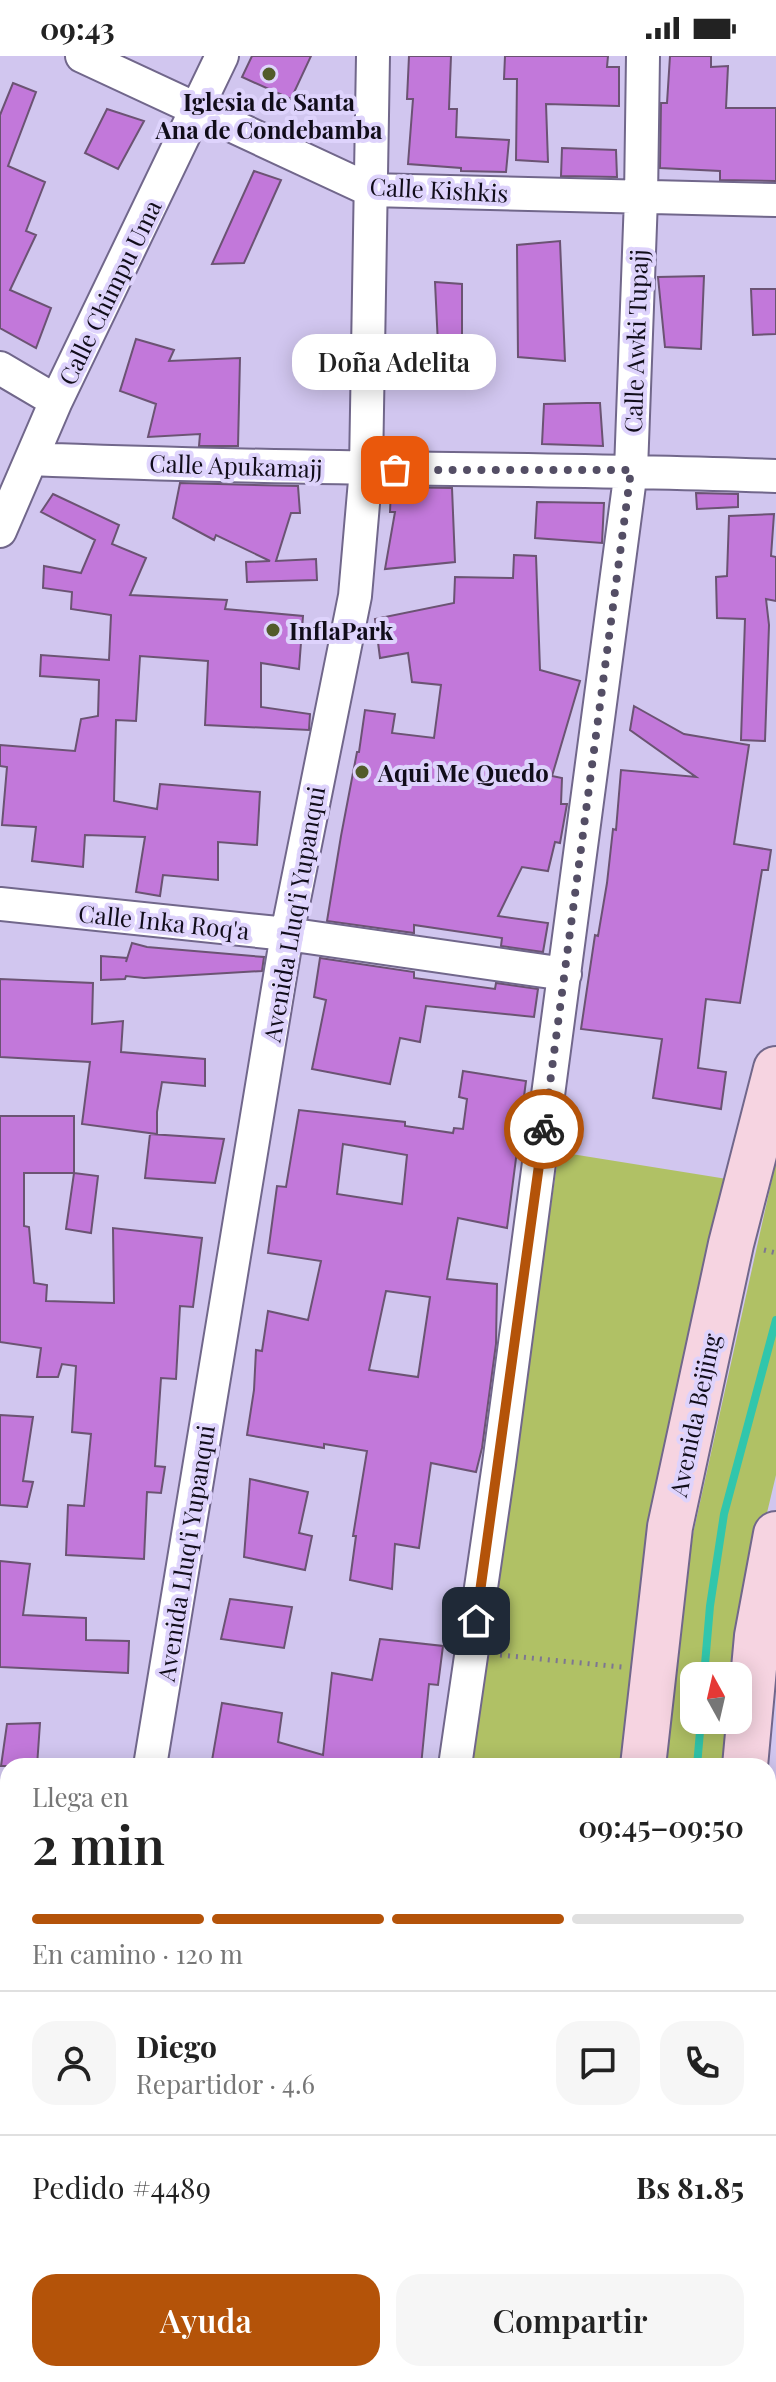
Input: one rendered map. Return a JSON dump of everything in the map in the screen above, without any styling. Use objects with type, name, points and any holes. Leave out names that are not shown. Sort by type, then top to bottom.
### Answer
[{"type":"main road","name":"Avenida Beijing","points":[[644,1758],[670,1527],[731,1244],[776,1069]]},
{"type":"main road","points":[[746,1758],[767,1637],[776,1534]]},
{"type":"street","name":"Calle Kishkis","points":[[82,56],[370,190],[776,200]]},
{"type":"street","name":"Calle Chimpu Uma","points":[[0,531],[56,401],[222,56]]},
{"type":"street","name":"Avenida Lluq'i Yupanqui","points":[[151,1758],[287,934],[355,596],[366,469],[373,56]]},
{"type":"street","name":"Calle Awki Tupajj","points":[[456,1758],[631,470],[643,56]]},
{"type":"street","points":[[0,368],[56,401]]},
{"type":"street","name":"Calle Apukamajj","points":[[31,459],[366,469],[631,470],[776,476]]},
{"type":"street","name":"Calle Inka Roq'a","points":[[0,904],[287,934],[565,974]]},
{"type":"path","points":[[472,1652],[652,1669]]},
{"type":"green space","points":[[559,1152],[727,1179],[623,1758],[467,1758]]},
{"type":"green space","points":[[776,1161],[776,1475],[756,1559],[745,1662],[680,1662],[680,1734],[737,1734],[735,1758],[663,1758],[693,1534]]},
{"type":"building","points":[[252,56],[311,56],[291,99],[242,77]]},
{"type":"building","points":[[409,56],[451,56],[449,109],[457,109],[456,137],[509,140],[506,172],[461,171],[461,168],[408,164],[413,99],[407,99]]},
{"type":"building","points":[[505,56],[608,56],[607,67],[619,67],[619,106],[546,104],[548,162],[516,160],[517,79],[504,79]]},
{"type":"building","points":[[670,56],[711,56],[711,67],[728,66],[726,108],[776,108],[776,181],[720,180],[720,171],[660,168],[661,103],[667,103]]},
{"type":"building","points":[[13,83],[36,92],[8,166],[45,182],[26,231],[36,235],[10,290],[51,308],[36,348],[0,328],[0,115]]},
{"type":"building","points":[[107,109],[144,121],[118,169],[85,153]]},
{"type":"building","points":[[562,148],[616,150],[617,177],[561,176]]},
{"type":"building","points":[[254,171],[281,180],[244,263],[212,264]]},
{"type":"building","points":[[560,241],[565,361],[518,357],[517,245]]},
{"type":"building","points":[[704,276],[701,349],[665,347],[658,277]]},
{"type":"building","points":[[435,282],[462,284],[462,386],[440,387]]},
{"type":"building","points":[[751,289],[776,289],[776,334],[753,335]]},
{"type":"building","points":[[136,339],[174,350],[169,361],[240,358],[238,446],[199,446],[200,434],[148,437],[156,404],[120,391]]},
{"type":"building","points":[[600,403],[603,446],[542,444],[544,404]]},
{"type":"building","points":[[180,483],[298,486],[300,513],[291,513],[276,561],[316,559],[317,580],[247,582],[246,562],[270,561],[216,535],[214,540],[173,518]]},
{"type":"building","points":[[391,487],[452,488],[455,562],[385,569],[395,512],[390,512]]},
{"type":"building","points":[[696,493],[738,494],[738,507],[697,509]]},
{"type":"building","points":[[53,494],[119,525],[112,544],[146,558],[130,595],[227,600],[225,609],[303,616],[299,669],[261,663],[261,707],[310,714],[309,730],[205,725],[208,661],[140,656],[136,721],[116,720],[114,801],[157,809],[160,784],[260,792],[257,845],[218,842],[218,880],[163,875],[160,896],[136,892],[145,837],[85,835],[83,867],[32,861],[36,827],[2,825],[7,767],[0,766],[0,745],[75,751],[81,719],[98,716],[99,680],[40,676],[41,655],[109,660],[111,615],[71,609],[72,592],[43,588],[44,566],[81,573],[95,540],[41,512]]},
{"type":"building","points":[[537,502],[604,503],[602,543],[535,538]]},
{"type":"building","points":[[774,514],[771,556],[776,557],[776,601],[766,599],[769,625],[765,741],[741,740],[745,619],[717,618],[716,577],[727,576],[729,516]]},
{"type":"building","points":[[514,555],[536,556],[540,670],[580,681],[552,776],[562,778],[561,804],[567,804],[560,843],[555,842],[548,871],[522,867],[498,916],[548,923],[543,952],[501,946],[502,938],[414,925],[414,933],[327,921],[365,710],[395,714],[392,733],[434,738],[441,685],[412,682],[408,653],[380,658],[375,619],[454,603],[455,577],[513,578]]},
{"type":"building","points":[[634,706],[684,734],[749,745],[734,844],[771,850],[768,870],[762,870],[740,1003],[706,999],[698,1068],[726,1072],[721,1109],[653,1098],[662,1039],[581,1029],[595,935],[598,936],[607,883],[613,829],[616,830],[621,770],[696,777],[630,730]]},
{"type":"building","points":[[132,943],[264,957],[262,971],[144,978],[126,976],[125,979],[101,980],[101,956],[127,958],[126,962]]},
{"type":"building","points":[[320,958],[414,972],[414,978],[495,989],[496,983],[538,989],[534,1017],[426,1006],[420,1042],[400,1038],[390,1084],[312,1069],[326,1000],[314,997]]},
{"type":"building","points":[[0,979],[93,983],[92,1024],[123,1021],[121,1052],[205,1059],[205,1086],[162,1082],[157,1134],[82,1124],[90,1062],[0,1057]]},
{"type":"building","points":[[463,1071],[526,1081],[507,1228],[458,1218],[447,1279],[497,1284],[496,1344],[482,1448],[476,1472],[431,1463],[419,1548],[395,1544],[392,1589],[350,1580],[356,1536],[353,1536],[367,1451],[324,1444],[324,1448],[247,1435],[256,1350],[262,1351],[268,1311],[308,1320],[321,1261],[268,1253],[277,1186],[286,1187],[299,1110],[405,1122],[405,1126],[453,1133],[454,1128],[463,1129],[467,1099],[459,1097]],"holes":[[[343,1144],[407,1155],[402,1204],[337,1194]],[[386,1291],[430,1297],[418,1377],[369,1370]]]},
{"type":"building","points":[[0,1116],[74,1116],[74,1173],[24,1173],[24,1226],[29,1227],[34,1283],[47,1285],[46,1301],[114,1303],[113,1228],[202,1238],[193,1307],[180,1306],[176,1379],[161,1378],[155,1466],[165,1467],[161,1493],[147,1492],[144,1559],[66,1555],[68,1505],[84,1506],[91,1434],[72,1432],[76,1366],[62,1364],[58,1377],[37,1377],[41,1348],[0,1342]]},
{"type":"building","points":[[150,1134],[224,1139],[215,1183],[145,1178]]},
{"type":"building","points":[[74,1173],[98,1176],[91,1233],[66,1229]]},
{"type":"building","points":[[0,1415],[33,1417],[23,1481],[33,1482],[27,1507],[0,1505]]},
{"type":"building","points":[[250,1479],[308,1492],[299,1533],[312,1536],[305,1570],[244,1557]]},
{"type":"building","points":[[0,1561],[30,1564],[23,1615],[86,1618],[86,1640],[129,1641],[128,1673],[0,1667]]},
{"type":"building","points":[[230,1599],[292,1607],[284,1648],[221,1639]]},
{"type":"building","points":[[380,1639],[443,1646],[438,1685],[429,1684],[422,1758],[212,1758],[222,1703],[282,1713],[278,1742],[323,1755],[332,1673],[372,1680]]},
{"type":"building","points":[[40,1723],[38,1758],[2,1758],[7,1724]]},
{"type":"waterway","points":[[705,1662],[724,1514],[776,1320]]},
{"type":"waterway","points":[[698,1758],[700,1734]]},
{"type":"way so far","points":[[395,470],[631,470],[544,1129]]},
{"type":"place","name":"Iglesia de Santa Ana de Condebamba","points":[[269,74]]},
{"type":"place","name":"Doña Adelita","points":[[395,470]]},
{"type":"place","name":"InflaPark","points":[[273,630]]},
{"type":"place","name":"Aqui Me Quedo","points":[[362,772]]},
{"type":"route","points":[[476,1621],[544,1129]]}]
